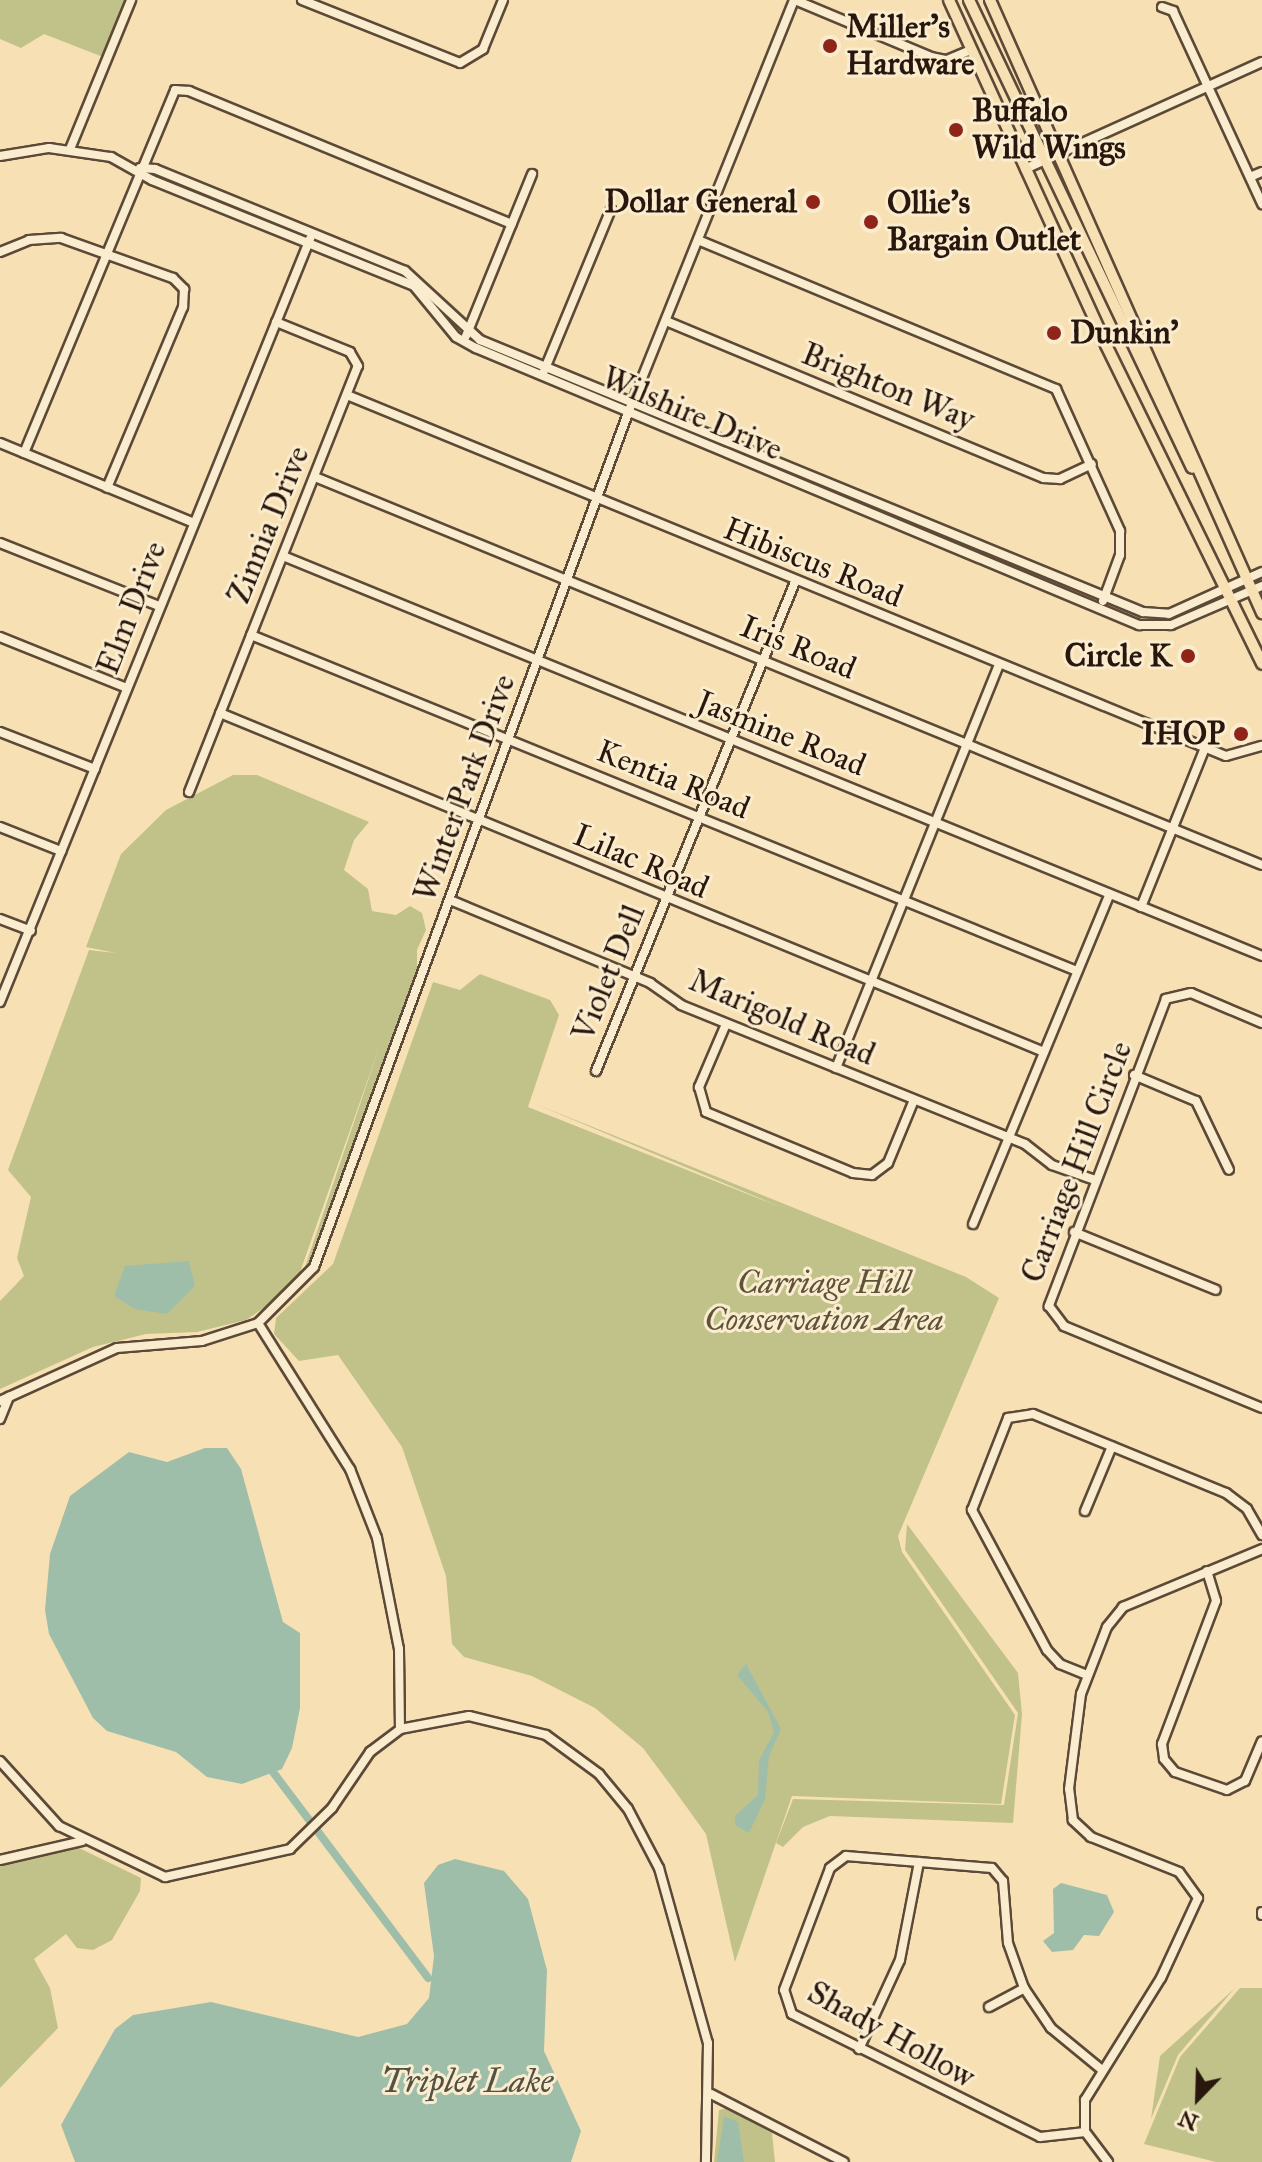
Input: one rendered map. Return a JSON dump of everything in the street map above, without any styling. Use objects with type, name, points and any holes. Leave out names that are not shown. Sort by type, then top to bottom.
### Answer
[{"type":"main road","points":[[949,0],[1025,169],[1262,664]]},
{"type":"main road","points":[[969,0],[1166,425],[1204,487]]},
{"type":"main road","points":[[990,0],[1143,334],[1204,487],[1246,580],[1257,588],[1262,613]]},
{"type":"street","points":[[70,149],[131,0]]},
{"type":"street","points":[[302,0],[460,63],[483,49],[503,0]]},
{"type":"street","points":[[794,0],[931,57],[947,60],[971,50]]},
{"type":"street","name":"Winter Park Drive","points":[[0,1401],[117,1348],[202,1341],[258,1323],[303,1282],[322,1250],[628,413],[794,0]]},
{"type":"street","points":[[1162,7],[1173,11],[1262,204]]},
{"type":"street","points":[[1025,169],[1262,62]]},
{"type":"street","points":[[24,453],[104,251],[175,90],[189,91],[512,224]]},
{"type":"street","name":"Wilshire Drive","points":[[0,156],[70,149],[139,168],[155,169],[419,279],[466,336]]},
{"type":"street","name":"Wilshire Drive","points":[[139,168],[152,180],[414,286],[466,336],[628,413],[1100,609],[1152,628],[1171,625],[1257,588]]},
{"type":"street","points":[[1250,177],[1262,172]]},
{"type":"street","points":[[466,336],[532,174]]},
{"type":"street","points":[[544,371],[611,209]]},
{"type":"street","name":"Elm Drive","points":[[0,1002],[31,931],[192,522],[312,234]]},
{"type":"street","points":[[0,252],[45,237],[104,251],[173,278],[185,298],[107,488]]},
{"type":"street","points":[[698,240],[1056,389],[1120,531],[1120,555],[1100,609]]},
{"type":"street","name":"Brighton Way","points":[[666,321],[1044,478],[1060,479],[1092,464]]},
{"type":"street","name":"Zinnia Drive","points":[[189,792],[358,366],[350,352],[276,322]]},
{"type":"street","name":"Wilshire Drive","points":[[544,371],[632,403],[1143,612],[1169,614]]},
{"type":"street","name":"Hibiscus Road","points":[[347,395],[795,582],[1205,748],[1236,757],[1262,746]]},
{"type":"street","points":[[0,443],[192,522]]},
{"type":"street","points":[[725,455],[729,443]]},
{"type":"street","name":"Iris Road","points":[[315,477],[1262,865]]},
{"type":"street","points":[[874,516],[878,504]]},
{"type":"street","points":[[0,543],[159,606]]},
{"type":"street","name":"Jasmine Road","points":[[283,556],[1262,956]]},
{"type":"street","points":[[1171,625],[1169,614],[1262,572]]},
{"type":"street","name":"Violet Dell","points":[[596,1071],[795,582]]},
{"type":"street","name":"Kentia Road","points":[[251,635],[1077,971]]},
{"type":"street","points":[[0,637],[127,688]]},
{"type":"street","points":[[836,1068],[999,665]]},
{"type":"street","name":"Lilac Road","points":[[220,713],[1044,1052]]},
{"type":"street","points":[[0,732],[95,769]]},
{"type":"street","points":[[1141,907],[1205,748]]},
{"type":"street","points":[[0,827],[61,851]]},
{"type":"street","points":[[973,1224],[1110,894]]},
{"type":"street","name":"Marigold Road","points":[[450,900],[634,976],[726,1024],[1009,1137],[1052,1165],[1095,1180]]},
{"type":"street","points":[[0,919],[31,931]]},
{"type":"street","name":"Carriage Hill Circle","points":[[1262,1023],[1191,993],[1173,994],[1162,1005],[1049,1297],[1056,1321],[1262,1408]]},
{"type":"street","points":[[726,1024],[699,1087],[701,1106],[825,1162],[863,1176],[880,1171],[914,1100]]},
{"type":"street","points":[[1134,1075],[1196,1101],[1229,1170]]},
{"type":"street","points":[[1074,1232],[1216,1290]]},
{"type":"street","points":[[258,1323],[350,1469],[377,1538],[399,1649],[400,1729]]},
{"type":"street","points":[[0,1419],[10,1396]]},
{"type":"street","points":[[1087,1675],[1060,1664],[1047,1650],[976,1520],[973,1499],[1002,1426],[1016,1414],[1033,1414],[1226,1493],[1247,1509],[1262,1535]]},
{"type":"street","points":[[1085,1511],[1112,1446]]},
{"type":"street","points":[[1108,2162],[1085,2132],[1085,2100],[1101,2069],[1161,1978],[1198,1898],[1179,1872],[1100,1842],[1073,1820],[1069,1789],[1087,1675],[1107,1627],[1123,1607],[1262,1549]]},
{"type":"street","points":[[1207,1571],[1216,1601],[1162,1744],[1164,1759],[1175,1772],[1227,1790],[1245,1781],[1262,1741]]},
{"type":"street","points":[[0,1761],[38,1809],[82,1841],[165,1877],[276,1854],[312,1831],[370,1752],[400,1729],[469,1716],[521,1725],[563,1745],[599,1774],[628,1809],[659,1868],[701,2010],[711,2094],[706,2162]]},
{"type":"street","points":[[0,1860],[82,1841]]},
{"type":"street","name":"Shady Hollow","points":[[1085,2132],[1040,2137],[792,2014],[784,1990],[838,1859],[985,1866],[999,1875],[1008,1943],[1024,1988],[1051,2028],[1101,2069]]},
{"type":"street","points":[[859,2049],[900,1960],[919,1862]]},
{"type":"street","points":[[989,2007],[1024,1988]]},
{"type":"street","points":[[711,2094],[844,2162]]},
{"type":"green space","points":[[0,0],[125,0],[103,57],[44,34],[21,48],[0,39]]},
{"type":"green space","points":[[233,775],[257,775],[369,822],[354,840],[344,870],[368,889],[372,911],[396,915],[410,906],[422,913],[426,930],[417,950],[417,978],[319,1249],[302,1276],[380,1045],[299,1275],[274,1301],[246,1320],[197,1332],[146,1334],[93,1347],[0,1389],[0,1301],[24,1276],[17,1258],[31,1197],[8,1170],[89,950],[116,953],[86,947],[121,854],[166,810]]},
{"type":"green space","name":"Carriage Hill Conservation Area","points":[[480,974],[550,1000],[559,1015],[528,1107],[783,1208],[533,1103],[966,1277],[999,1298],[898,1536],[902,1552],[1015,1715],[1001,1804],[792,1796],[735,1962],[706,1834],[675,1791],[643,1748],[595,1708],[532,1676],[464,1657],[452,1644],[446,1576],[402,1447],[338,1355],[299,1361],[274,1334],[276,1318],[333,1264],[433,982],[460,990]]},
{"type":"green space","points":[[907,1524],[1018,1673],[1022,1714],[1013,1823],[830,1816],[803,1827],[783,1847],[776,1843],[793,1799],[1004,1805],[1018,1713],[905,1550]]},
{"type":"green space","points":[[75,1846],[141,1878],[140,1891],[112,1940],[93,1950],[77,1948],[66,1934],[34,1959],[50,1988],[58,2028],[0,2088],[0,1865]]},
{"type":"green space","points":[[1240,1988],[1262,1988],[1262,2162],[1216,2162],[1144,2144],[1180,2057]]},
{"type":"green space","points":[[1234,1989],[1178,2055],[1151,2119],[1160,2056]]},
{"type":"green space","points":[[727,2108],[772,2133],[775,2162],[714,2162],[719,2110]]},
{"type":"water","points":[[189,1261],[195,1286],[167,1314],[135,1309],[114,1296],[125,1266]]},
{"type":"water","points":[[205,1448],[227,1448],[241,1469],[283,1622],[300,1633],[300,1708],[292,1748],[282,1769],[242,1784],[207,1777],[176,1752],[107,1731],[93,1718],[49,1634],[45,1610],[50,1554],[70,1496],[129,1452],[167,1462]]},
{"type":"water","points":[[746,1664],[781,1729],[769,1756],[765,1799],[749,1833],[735,1825],[735,1816],[758,1795],[759,1760],[774,1733],[768,1712],[737,1675]]},
{"type":"water","name":"Triplet Lake","points":[[455,1859],[504,1871],[528,1899],[547,1970],[544,2051],[581,2131],[571,2162],[75,2162],[61,2125],[115,2029],[133,2015],[211,2002],[358,2037],[407,2024],[429,1998],[434,1956],[424,1883],[438,1865]]},
{"type":"water","points":[[1061,1883],[1107,1895],[1114,1912],[1099,1936],[1084,1935],[1073,1950],[1052,1952],[1043,1941],[1054,1933],[1053,1889]]},
{"type":"water","points":[[724,2116],[738,2122],[744,2162],[717,2162]]},
{"type":"waterway","points":[[273,1772],[428,1978]]},
{"type":"place","name":"Miller's Hardware","points":[[830,46]]},
{"type":"place","name":"Buffalo Wild Wings","points":[[956,130]]},
{"type":"place","name":"Dollar General","points":[[813,202]]},
{"type":"place","name":"Ollie's Bargain Outlet","points":[[871,222]]},
{"type":"place","name":"Dunkin'","points":[[1054,333]]},
{"type":"place","name":"Circle K","points":[[1188,656]]},
{"type":"place","name":"IHOP","points":[[1241,734]]}]
